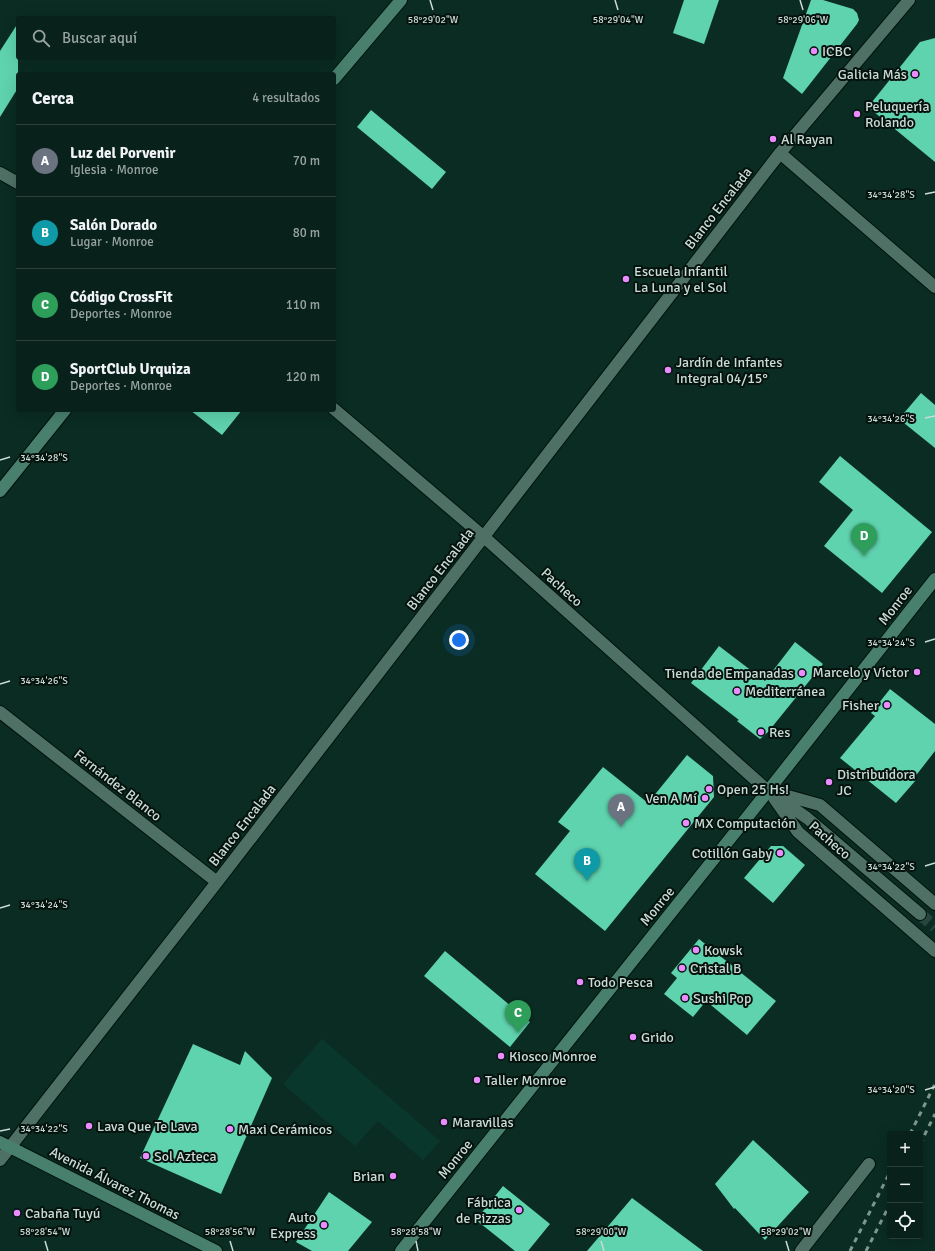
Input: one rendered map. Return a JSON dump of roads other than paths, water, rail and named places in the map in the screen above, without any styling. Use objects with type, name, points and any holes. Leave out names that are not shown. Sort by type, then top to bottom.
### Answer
[{"type":"main road","points":[[336,77],[401,0]]},
{"type":"main road","points":[[0,491],[63,412]]},
{"type":"main road","name":"Monroe","points":[[401,1251],[935,579]]},
{"type":"main road","name":"Avenida Álvarez Thomas","points":[[5,1144],[216,1251]]},
{"type":"street","name":"Blanco Encalada","points":[[0,1160],[5,1144],[217,882],[780,153],[909,0]]},
{"type":"street","points":[[780,153],[935,287]]},
{"type":"street","points":[[0,173],[16,182]]},
{"type":"street","name":"Pacheco","points":[[336,410],[484,537],[768,790],[807,818],[920,914]]},
{"type":"street","name":"Fernández Blanco","points":[[0,712],[217,882]]},
{"type":"street","name":"Pacheco","points":[[768,790],[820,805],[935,904]]},
{"type":"street","name":"Pacheco","points":[[768,790],[798,832],[935,950]]},
{"type":"street","points":[[801,1251],[869,1164]]},
{"type":"tunnel","points":[[920,914],[935,927]]},
{"type":"railway","points":[[912,1131],[935,1084]]},
{"type":"railway","points":[[923,1138],[935,1114]]},
{"type":"railway","points":[[850,1251],[887,1178]]},
{"type":"railway","points":[[866,1251],[887,1210]]},
{"type":"place","name":"ICBC","points":[[814,51]]},
{"type":"place","name":"Galicia Más","points":[[915,74]]},
{"type":"place","name":"Peluquería Rolando","points":[[857,114]]},
{"type":"place","name":"Al Rayan","points":[[773,139]]},
{"type":"place","name":"Escuela Infantil La Luna y el Sol","points":[[626,279]]},
{"type":"place","name":"Jardín de Infantes Integral 04/15°","points":[[668,370]]},
{"type":"place","name":"SportClub Urquiza","points":[[864,556]]},
{"type":"place","name":"Marcelo y Víctor","points":[[917,672]]},
{"type":"place","name":"Tienda de Empanadas","points":[[802,673]]},
{"type":"place","name":"Mediterránea","points":[[737,691]]},
{"type":"place","name":"Fisher","points":[[887,705]]},
{"type":"place","name":"Res","points":[[761,732]]},
{"type":"place","name":"Distribuidora JC","points":[[829,782]]},
{"type":"place","name":"Open 25 Hs!","points":[[709,789]]},
{"type":"place","name":"Ven A Mí","points":[[705,798]]},
{"type":"place","name":"MX Computación","points":[[686,823]]},
{"type":"place","name":"Luz del Porvenir","points":[[621,827]]},
{"type":"place","name":"Cotillón Gaby","points":[[780,853]]},
{"type":"place","name":"Salón Dorado","points":[[587,881]]},
{"type":"place","name":"Kowsk","points":[[696,950]]},
{"type":"place","name":"Cristal B","points":[[682,968]]},
{"type":"place","name":"Todo Pesca","points":[[580,982]]},
{"type":"place","name":"Sushi Pop","points":[[685,998]]},
{"type":"place","name":"Código CrossFit","points":[[518,1033]]},
{"type":"place","name":"Grido","points":[[633,1037]]},
{"type":"place","name":"Kiosco Monroe","points":[[501,1056]]},
{"type":"place","name":"Taller Monroe","points":[[477,1080]]},
{"type":"place","name":"Maravillas","points":[[444,1122]]},
{"type":"place","name":"Lava Que Te Lava","points":[[89,1126]]},
{"type":"place","name":"Maxi Cerámicos","points":[[230,1129]]},
{"type":"place","name":"Sol Azteca","points":[[146,1156]]},
{"type":"place","name":"Brian","points":[[393,1176]]},
{"type":"place","name":"Fábrica de Pizzas","points":[[519,1210]]},
{"type":"place","name":"Cabaña Tuyú","points":[[17,1213]]},
{"type":"place","name":"Auto Express","points":[[324,1225]]}]
